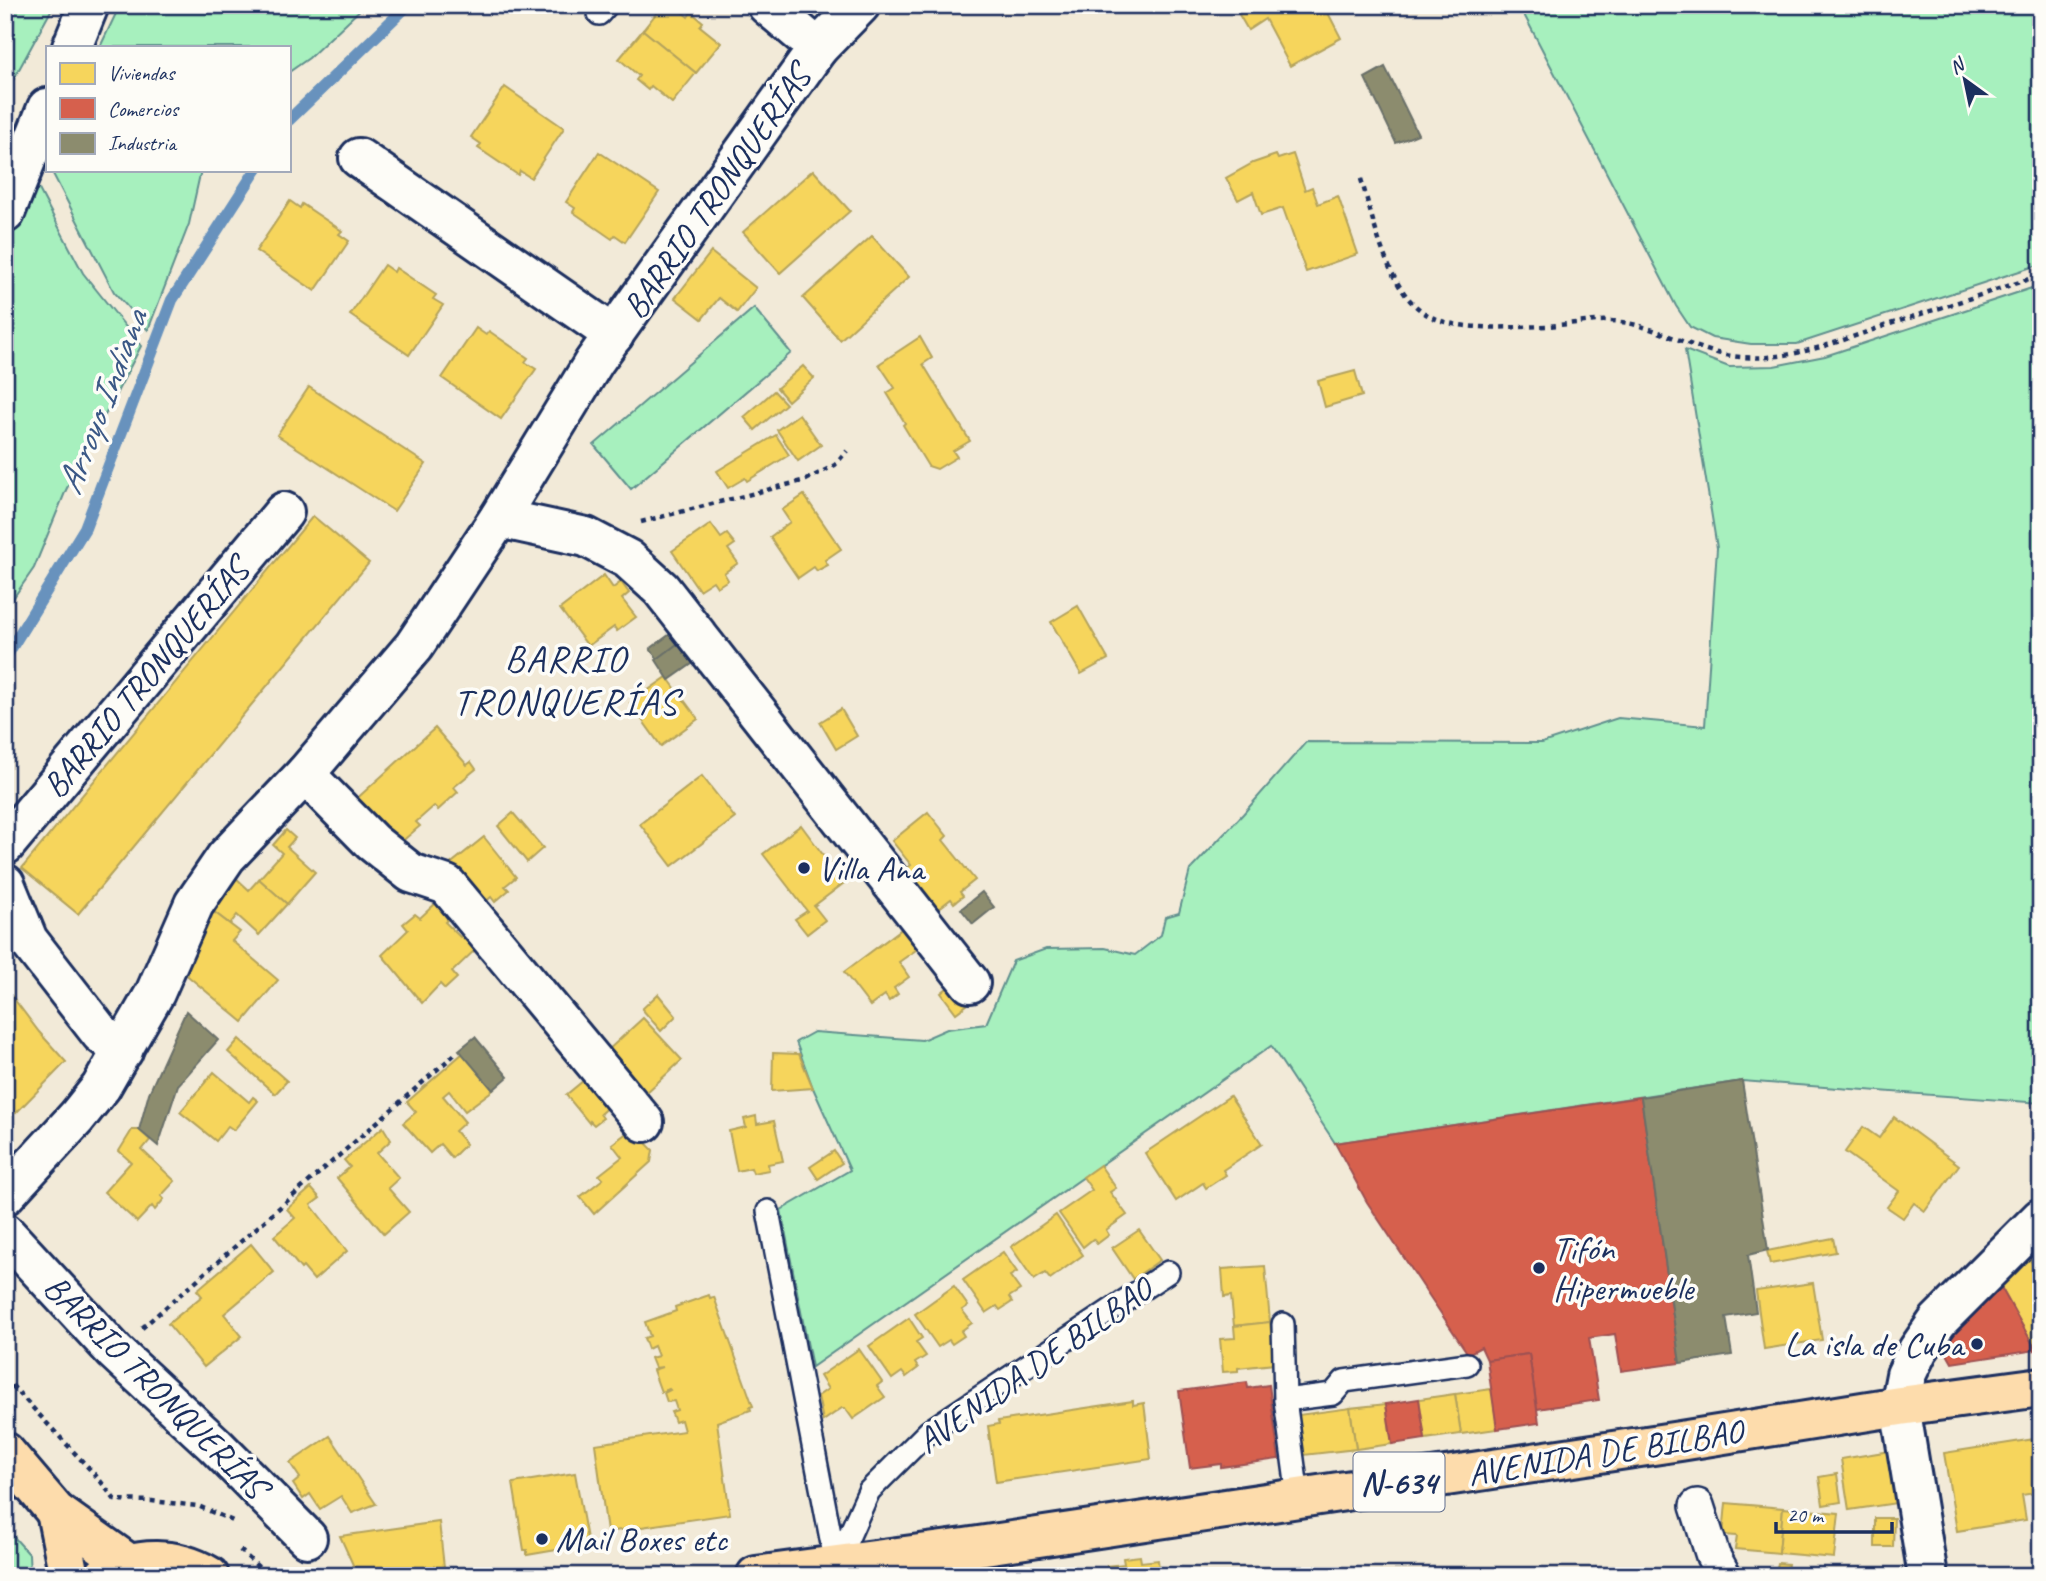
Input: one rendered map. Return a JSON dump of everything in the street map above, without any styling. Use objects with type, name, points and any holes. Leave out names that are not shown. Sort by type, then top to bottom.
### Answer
[{"type":"main road","name":"AVENIDA DE BILBAO","points":[[756,1576],[965,1548],[2041,1387]]},
{"type":"main road","points":[[5,1452],[56,1512],[117,1570],[161,1560],[194,1566],[209,1576]]},
{"type":"main road","points":[[56,1512],[69,1576]]},
{"type":"street","points":[[72,46],[89,5]]},
{"type":"street","name":"BARRIO TRONQUERÍAS","points":[[767,5],[818,48]]},
{"type":"street","name":"BARRIO TRONQUERÍAS","points":[[5,1195],[101,1087],[155,993],[194,904],[226,857],[305,774],[415,646],[499,517],[594,362],[818,48],[860,5]]},
{"type":"street","points":[[5,213],[46,110]]},
{"type":"street","name":"BARRIO TRONQUERÍAS","points":[[359,158],[614,335]]},
{"type":"street","name":"BARRIO TRONQUERÍAS","points":[[5,845],[284,512]]},
{"type":"street","points":[[499,517],[586,537],[628,559],[661,589],[970,983]]},
{"type":"street","points":[[305,774],[372,842],[411,873],[447,885],[644,1122]]},
{"type":"street","points":[[5,884],[28,940],[101,1034],[124,1051]]},
{"type":"street","points":[[1928,1576],[1900,1406],[1906,1375],[1918,1350],[1938,1321],[2041,1218]]},
{"type":"street","name":"BARRIO TRONQUERÍAS","points":[[5,1233],[116,1352],[215,1445],[307,1538]]},
{"type":"street","points":[[1697,1506],[1713,1556],[1724,1576]]},
{"type":"lane","points":[[768,1211],[836,1565]]},
{"type":"lane","name":"AVENIDA DE BILBAO","points":[[836,1565],[869,1491],[929,1431],[1168,1272]]},
{"type":"lane","points":[[1283,1324],[1285,1399],[1298,1497]]},
{"type":"lane","points":[[1285,1399],[1333,1394],[1344,1381],[1467,1364]]},
{"type":"path","points":[[1361,179],[1385,257],[1404,293],[1418,309],[1437,320],[1481,327],[1549,326],[1610,321],[1634,324],[1717,354],[1776,356],[1827,345],[2041,275]]},
{"type":"path","points":[[586,537],[806,480],[835,465],[847,452]]},
{"type":"path","points":[[116,1352],[455,1054]]},
{"type":"path","points":[[5,1378],[115,1500],[198,1506],[243,1525]]},
{"type":"path","points":[[5,1405],[13,1414]]},
{"type":"path","points":[[231,1543],[268,1576]]},
{"type":"green space","points":[[5,5],[54,5],[11,84],[5,67]]},
{"type":"green space","points":[[120,5],[365,5],[309,58],[290,71],[290,46],[100,46]]},
{"type":"green space","points":[[1519,5],[2041,5],[2041,264],[1797,344],[1751,344],[1712,338],[1690,327],[1676,306]]},
{"type":"green space","points":[[52,172],[201,172],[189,224],[148,330],[114,292]]},
{"type":"green space","points":[[34,180],[83,273],[141,346],[66,490],[34,568],[5,610],[5,237]]},
{"type":"green space","points":[[2041,285],[2041,1103],[1742,1081],[1335,1143],[1271,1046],[812,1367],[781,1210],[850,1170],[813,1088],[796,1042],[814,1032],[922,1040],[947,1029],[986,1024],[1013,961],[1046,949],[1105,948],[1135,955],[1161,935],[1165,917],[1179,913],[1190,870],[1306,742],[1542,743],[1618,718],[1705,726],[1717,548],[1685,350],[1729,367],[1774,366],[1825,356]]},
{"type":"green space","points":[[754,308],[791,353],[631,489],[594,445]]},
{"type":"green space","points":[[5,1527],[29,1554],[30,1576],[5,1576]]},
{"type":"building: Viviendas","points":[[663,5],[674,5],[688,17],[691,12],[703,22],[700,26],[721,43],[696,73],[643,30]]},
{"type":"building: Viviendas","points":[[1324,5],[1341,38],[1290,66],[1265,19],[1248,30],[1234,6]]},
{"type":"building: Viviendas","points":[[643,30],[696,73],[672,103],[651,86],[648,90],[636,80],[639,76],[619,59]]},
{"type":"building: Viviendas","points":[[505,87],[564,128],[531,178],[520,171],[518,175],[478,148],[481,144],[471,137]]},
{"type":"building: Viviendas","points":[[599,152],[659,192],[625,242],[615,235],[612,239],[573,212],[575,208],[566,202]]},
{"type":"building: Viviendas","points":[[1293,154],[1305,190],[1312,187],[1318,204],[1338,196],[1358,254],[1306,272],[1283,208],[1261,215],[1253,192],[1238,200],[1226,178],[1253,163],[1276,155],[1278,159]]},
{"type":"building: Viviendas","points":[[813,170],[850,211],[780,273],[743,232]]},
{"type":"building: Viviendas","points":[[290,201],[300,208],[302,204],[342,231],[339,234],[349,241],[315,291],[256,251]]},
{"type":"building: Viviendas","points":[[872,236],[909,277],[840,340],[803,298]]},
{"type":"building: Viviendas","points":[[711,252],[756,288],[737,312],[719,298],[702,319],[675,298]]},
{"type":"building: Viviendas","points":[[384,265],[394,272],[396,268],[436,295],[433,299],[443,305],[409,355],[350,315]]},
{"type":"building: Viviendas","points":[[476,328],[486,335],[489,331],[528,358],[525,362],[536,369],[501,419],[442,378]]},
{"type":"building: Viviendas","points":[[920,337],[932,358],[923,364],[970,441],[953,451],[957,457],[937,469],[928,466],[903,425],[905,423],[887,393],[895,388],[879,364]]},
{"type":"building: Viviendas","points":[[803,366],[814,378],[788,401],[777,388]]},
{"type":"building: Viviendas","points":[[1355,371],[1362,396],[1325,407],[1318,381]]},
{"type":"building: Viviendas","points":[[309,387],[426,464],[394,511],[277,435]]},
{"type":"building: Viviendas","points":[[774,391],[786,404],[755,430],[744,417]]},
{"type":"building: Viviendas","points":[[799,414],[821,445],[798,461],[777,430]]},
{"type":"building: Viviendas","points":[[776,435],[789,455],[747,481],[745,478],[728,488],[717,471]]},
{"type":"building: Viviendas","points":[[804,495],[841,549],[825,560],[828,565],[817,571],[814,567],[798,578],[770,537],[790,522],[782,510]]},
{"type":"building: Viviendas","points":[[313,516],[369,563],[78,914],[22,868]]},
{"type":"building: Viviendas","points":[[711,524],[721,538],[727,534],[735,544],[728,549],[738,563],[724,573],[728,580],[717,587],[713,581],[699,590],[672,551]]},
{"type":"building: Viviendas","points":[[604,575],[613,588],[621,582],[629,593],[622,599],[636,617],[617,631],[614,627],[588,646],[560,609]]},
{"type":"building: Viviendas","points":[[1078,606],[1108,659],[1081,674],[1051,622]]},
{"type":"building: Viviendas","points":[[667,677],[698,719],[661,746],[630,703]]},
{"type":"building: Viviendas","points":[[841,709],[857,736],[836,749],[820,722]]},
{"type":"building: Viviendas","points":[[435,728],[467,765],[471,762],[476,769],[454,787],[458,792],[438,810],[434,806],[416,822],[420,826],[399,844],[353,802]]},
{"type":"building: Viviendas","points":[[702,776],[735,818],[672,866],[640,824]]},
{"type":"building: Viviendas","points":[[928,812],[947,836],[943,840],[975,880],[960,892],[963,896],[954,903],[951,899],[938,909],[906,869],[911,865],[892,841]]},
{"type":"building: Viviendas","points":[[513,813],[543,848],[527,862],[498,826]]},
{"type":"building: Viviendas","name":"Villa Ana","points":[[801,825],[844,883],[814,906],[825,920],[807,934],[795,919],[807,911],[763,854]]},
{"type":"building: Viviendas","points":[[286,830],[295,838],[287,847],[315,872],[287,904],[259,879],[282,853],[273,845]]},
{"type":"building: Viviendas","points":[[484,837],[516,877],[505,886],[509,890],[495,902],[491,897],[480,907],[448,866]]},
{"type":"building: Viviendas","points":[[234,876],[249,890],[259,879],[287,904],[259,935],[237,915],[230,924],[210,909]]},
{"type":"building: Viviendas","points":[[436,903],[450,917],[445,922],[460,937],[465,933],[478,947],[452,972],[457,978],[445,989],[440,984],[422,1003],[382,955],[408,930],[403,924],[415,914],[420,918]]},
{"type":"building: Viviendas","points":[[210,909],[240,932],[232,941],[278,980],[243,1022],[183,972]]},
{"type":"building: Viviendas","points":[[907,925],[923,945],[899,962],[909,977],[894,988],[898,994],[889,1001],[885,995],[870,1006],[844,972]]},
{"type":"building: Viviendas","points":[[952,984],[968,1004],[956,1013],[941,993]]},
{"type":"building: Viviendas","points":[[5,987],[66,1062],[16,1113],[5,1101]]},
{"type":"building: Viviendas","points":[[658,994],[676,1016],[661,1031],[642,1009]]},
{"type":"building: Viviendas","points":[[643,1018],[682,1060],[646,1093],[607,1051]]},
{"type":"building: Viviendas","points":[[239,1039],[287,1081],[275,1094],[228,1052]]},
{"type":"building: Viviendas","points":[[463,1053],[493,1090],[465,1111],[449,1091],[443,1096],[465,1122],[455,1131],[466,1144],[452,1158],[440,1144],[430,1153],[403,1123],[416,1112],[407,1102]]},
{"type":"building: Viviendas","points":[[773,1053],[799,1054],[813,1088],[772,1091]]},
{"type":"building: Viviendas","points":[[214,1072],[249,1102],[253,1097],[258,1101],[234,1130],[228,1126],[216,1141],[180,1112]]},
{"type":"building: Viviendas","points":[[589,1076],[611,1104],[600,1114],[603,1118],[594,1125],[590,1121],[589,1123],[566,1095]]},
{"type":"building: Viviendas","points":[[1230,1096],[1262,1144],[1223,1170],[1226,1175],[1206,1188],[1203,1183],[1176,1201],[1145,1153]]},
{"type":"building: Viviendas","points":[[756,1116],[757,1124],[774,1121],[783,1161],[768,1164],[769,1170],[753,1173],[751,1168],[737,1171],[729,1131],[746,1127],[744,1119]]},
{"type":"building: Viviendas","points":[[1894,1117],[1959,1165],[1925,1211],[1914,1203],[1903,1218],[1887,1207],[1899,1191],[1845,1152],[1863,1127],[1879,1138]]},
{"type":"building: Viviendas","points":[[383,1127],[391,1140],[377,1153],[399,1178],[388,1188],[409,1212],[384,1234],[337,1178],[350,1167],[344,1160]]},
{"type":"building: Viviendas","points":[[632,1129],[653,1150],[651,1162],[594,1214],[580,1197],[603,1179],[599,1175],[622,1157],[612,1144]]},
{"type":"building: Viviendas","points":[[132,1130],[139,1130],[150,1140],[142,1150],[175,1181],[161,1196],[164,1199],[155,1210],[152,1206],[137,1222],[104,1192],[131,1162],[119,1151]]},
{"type":"building: Viviendas","points":[[834,1151],[842,1163],[818,1179],[810,1167]]},
{"type":"building: Viviendas","points":[[1100,1165],[1116,1188],[1110,1192],[1127,1215],[1106,1230],[1109,1235],[1097,1244],[1093,1239],[1083,1247],[1059,1213],[1092,1190],[1083,1177]]},
{"type":"building: Viviendas","points":[[311,1188],[320,1198],[311,1205],[347,1251],[314,1280],[303,1267],[301,1269],[274,1236],[295,1218],[287,1209]]},
{"type":"building: Viviendas","points":[[1056,1215],[1083,1255],[1050,1279],[1045,1273],[1034,1280],[1011,1247]]},
{"type":"building: Viviendas","points":[[1139,1230],[1160,1260],[1133,1279],[1112,1248]]},
{"type":"building: Viviendas","points":[[2041,1236],[2041,1277],[2025,1252]]},
{"type":"building: Viviendas","points":[[1833,1238],[1836,1252],[1770,1264],[1767,1251]]},
{"type":"building: Viviendas","points":[[251,1244],[274,1272],[224,1314],[242,1336],[204,1367],[168,1324],[202,1296],[197,1290]]},
{"type":"building: Viviendas","points":[[1003,1252],[1017,1272],[1010,1276],[1020,1290],[1009,1297],[1012,1302],[1000,1310],[997,1306],[986,1313],[963,1280]]},
{"type":"building: Viviendas","points":[[2025,1252],[2041,1277],[2041,1349],[2036,1350],[1998,1282]]},
{"type":"building: Viviendas","points":[[1265,1266],[1270,1322],[1234,1326],[1231,1296],[1224,1297],[1222,1269]]},
{"type":"building: Viviendas","points":[[1813,1283],[1822,1340],[1764,1349],[1756,1291]]},
{"type":"building: Viviendas","points":[[954,1286],[968,1306],[962,1310],[972,1323],[961,1331],[964,1336],[952,1344],[949,1340],[938,1347],[915,1314]]},
{"type":"building: Viviendas","points":[[709,1295],[710,1298],[714,1297],[753,1406],[750,1407],[751,1410],[717,1422],[730,1514],[607,1532],[595,1444],[684,1431],[681,1420],[675,1422],[671,1412],[677,1410],[674,1401],[667,1402],[664,1393],[670,1390],[661,1392],[653,1370],[662,1367],[655,1368],[651,1358],[658,1356],[654,1346],[648,1349],[644,1338],[650,1336],[645,1322],[676,1311],[675,1307]]},
{"type":"building: Viviendas","points":[[909,1318],[922,1338],[916,1342],[926,1356],[915,1363],[918,1368],[906,1377],[902,1372],[892,1379],[869,1346]]},
{"type":"building: Viviendas","points":[[1270,1322],[1271,1331],[1276,1331],[1277,1345],[1272,1345],[1274,1364],[1223,1372],[1220,1339],[1235,1338],[1234,1326]]},
{"type":"building: Viviendas","points":[[859,1349],[882,1382],[877,1386],[885,1397],[853,1419],[845,1408],[842,1408],[823,1421],[818,1396],[828,1389],[820,1376]]},
{"type":"building: Viviendas","points":[[1492,1389],[1497,1429],[1461,1434],[1455,1394]]},
{"type":"building: Viviendas","points":[[1455,1394],[1461,1434],[1425,1439],[1419,1399]]},
{"type":"building: Viviendas","points":[[1133,1401],[1133,1405],[1144,1403],[1151,1459],[996,1482],[988,1426],[999,1424],[998,1421]]},
{"type":"building: Viviendas","points":[[1386,1404],[1392,1444],[1356,1449],[1350,1408]]},
{"type":"building: Viviendas","points":[[1350,1408],[1356,1449],[1304,1455],[1298,1415]]},
{"type":"building: Viviendas","points":[[330,1436],[376,1504],[352,1513],[341,1496],[320,1509],[310,1494],[303,1499],[293,1484],[300,1478],[290,1463]]},
{"type":"building: Viviendas","points":[[2041,1438],[2041,1492],[2022,1495],[2026,1520],[1957,1531],[1944,1453]]},
{"type":"building: Viviendas","points":[[1890,1451],[1897,1503],[1849,1510],[1841,1459]]},
{"type":"building: Viviendas","points":[[575,1473],[586,1545],[527,1555],[513,1483]]},
{"type":"building: Viviendas","points":[[1837,1474],[1841,1502],[1823,1505],[1819,1477]]},
{"type":"building: Viviendas","points":[[1726,1503],[1783,1508],[1779,1553],[1735,1549],[1737,1536],[1723,1535]]},
{"type":"building: Viviendas","points":[[1783,1508],[1839,1513],[1834,1558],[1779,1553]]},
{"type":"building: Viviendas","points":[[1875,1518],[1894,1518],[1893,1547],[1875,1547]]},
{"type":"building: Viviendas","points":[[439,1522],[445,1576],[358,1576],[340,1536]]},
{"type":"building: Viviendas","points":[[1140,1556],[1141,1562],[1158,1560],[1160,1576],[1108,1576],[1107,1566],[1124,1564],[1123,1558]]},
{"type":"building: Viviendas","points":[[1778,1563],[1788,1564],[1787,1570],[1795,1571],[1795,1576],[1775,1576]]},
{"type":"building: Comercios","name":"Tifón Hipermueble","points":[[1641,1097],[1680,1363],[1621,1371],[1615,1334],[1589,1338],[1599,1400],[1537,1409],[1529,1354],[1487,1360],[1481,1347],[1468,1354],[1367,1202],[1335,1143]]},
{"type":"building: Comercios","points":[[1998,1282],[2036,1350],[1952,1363],[1943,1347]]},
{"type":"building: Comercios","points":[[1529,1354],[1539,1423],[1497,1429],[1487,1360]]},
{"type":"building: Comercios","points":[[1247,1382],[1248,1388],[1269,1385],[1279,1459],[1221,1467],[1221,1464],[1190,1468],[1179,1391]]},
{"type":"building: Comercios","points":[[1419,1399],[1425,1439],[1392,1444],[1386,1404]]},
{"type":"building: Industria","points":[[1385,67],[1418,134],[1396,143],[1365,78]]},
{"type":"building: Industria","points":[[677,629],[684,639],[658,659],[650,649]]},
{"type":"building: Industria","points":[[684,639],[699,659],[669,680],[656,660]]},
{"type":"building: Industria","points":[[982,892],[994,907],[973,924],[961,909]]},
{"type":"building: Industria","points":[[186,1011],[218,1040],[178,1085],[158,1146],[139,1130],[149,1093]]},
{"type":"building: Industria","points":[[475,1037],[508,1077],[493,1090],[459,1050]]},
{"type":"building: Industria","points":[[1742,1081],[1768,1250],[1748,1255],[1756,1312],[1726,1317],[1732,1355],[1680,1363],[1641,1097]]},
{"type":"waterway","name":"Arroyo Indiana","points":[[290,119],[408,5]]},
{"type":"waterway","name":"Arroyo Indiana","points":[[5,658],[85,528],[172,300],[255,172]]},
{"type":"place","name":"Villa Ana","points":[[804,868]]},
{"type":"place","name":"Tifón Hipermueble","points":[[1539,1268]]},
{"type":"place","name":"La isla de Cuba","points":[[1977,1344]]},
{"type":"place","name":"Mail Boxes etc","points":[[542,1539]]},
{"type":"district","name":"BARRIO TRONQUERÍAS","points":[[566,680]]}]
